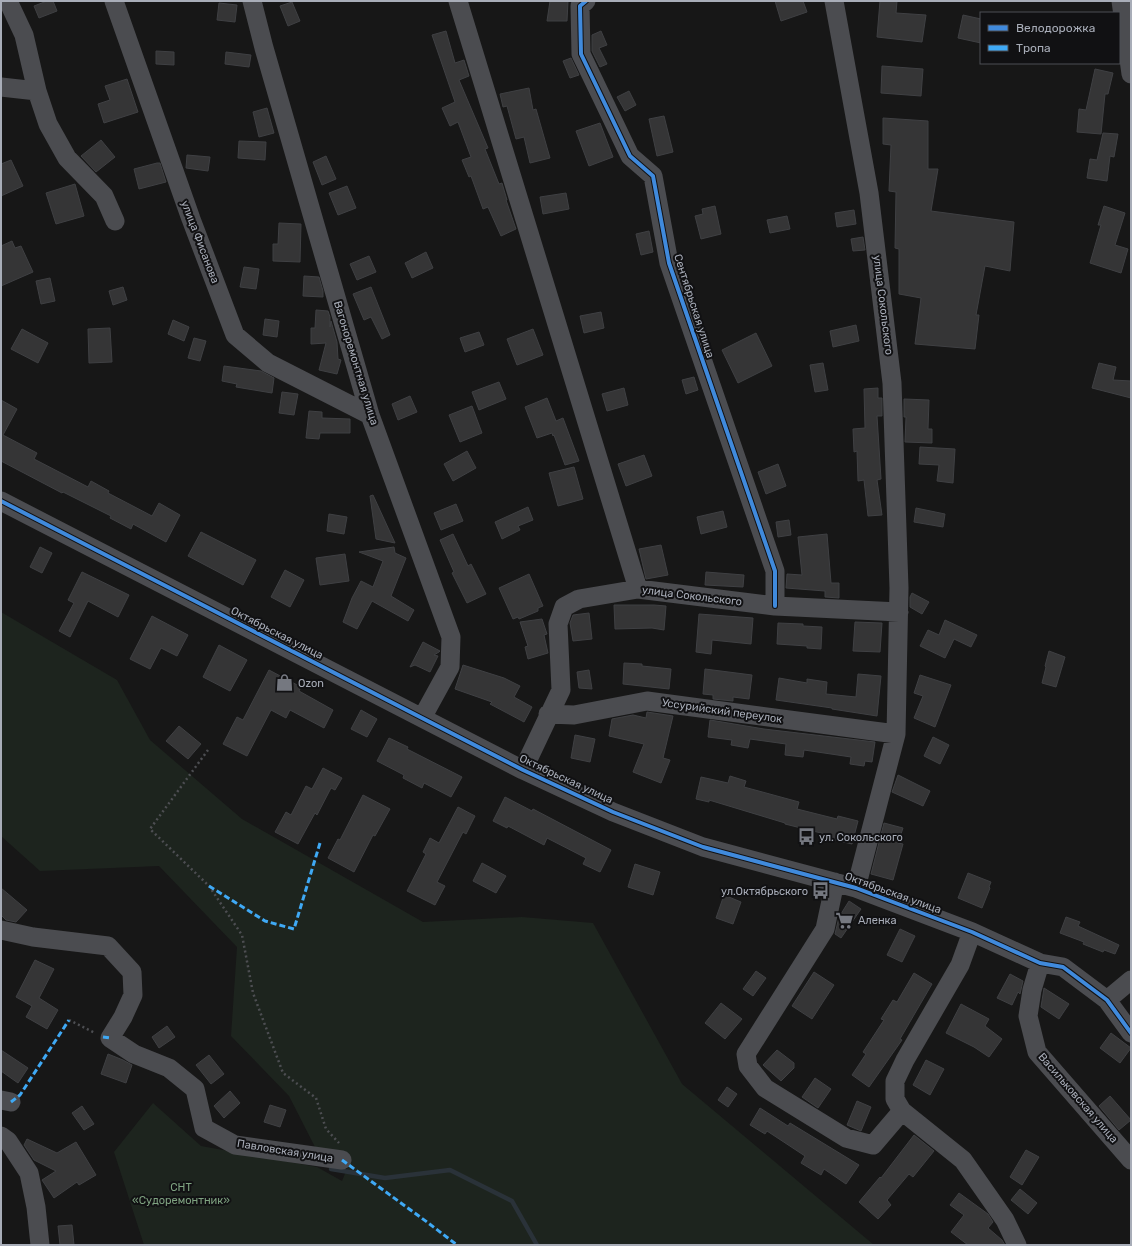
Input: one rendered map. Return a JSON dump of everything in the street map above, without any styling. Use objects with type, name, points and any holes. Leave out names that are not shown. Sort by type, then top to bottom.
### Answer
[{"type":"street","points":[[8,1],[24,35],[37,91],[48,124],[67,158],[104,196],[115,221]]},
{"type":"street","name":"улица Фисанова","points":[[114,1],[191,219],[236,335],[268,363],[370,415]]},
{"type":"street","name":"Вагоноремонтная улица","points":[[252,1],[264,48],[370,415],[451,637],[450,667],[422,718]]},
{"type":"street","points":[[458,1],[638,589]]},
{"type":"street","name":"Сентябрьская улица","points":[[586,1],[580,6],[581,54],[630,156],[653,176],[669,263],[775,571],[775,606]]},
{"type":"street","name":"улица Сокольского","points":[[834,1],[868,193],[892,384],[899,580],[896,734],[856,888]]},
{"type":"street","points":[[1121,1],[1131,74]]},
{"type":"street","points":[[1,87],[37,91]]},
{"type":"street","name":"Октябрьская улица","points":[[1,502],[523,770],[613,812],[703,847],[856,888],[972,932],[1040,963],[1063,967],[1107,1000],[1131,1033]]},
{"type":"street","name":"улица Сокольского","points":[[523,770],[548,714],[561,690],[558,624],[564,607],[579,599],[638,589],[775,606],[899,612]]},
{"type":"street","name":"Уссурийский переулок","points":[[548,714],[574,715],[647,701],[896,734]]},
{"type":"street","name":"Октябрьская улица","points":[[835,882],[825,929],[746,1054],[748,1066],[765,1088],[846,1138],[874,1145],[902,1111]]},
{"type":"street","name":"Павловская улица","points":[[1,930],[33,936],[108,946],[132,972],[133,995],[123,1017],[110,1038],[134,1054],[169,1068],[195,1089],[204,1128],[235,1145],[342,1160]]},
{"type":"street","points":[[972,932],[960,965],[895,1081],[895,1099],[902,1111],[963,1160],[1005,1220],[1017,1245]]},
{"type":"street","name":"Васильковская улица","points":[[1040,963],[1032,990],[1028,1016],[1037,1052],[1131,1160]]},
{"type":"street","points":[[1107,1000],[1131,980]]},
{"type":"street","points":[[1,1136],[8,1141],[29,1173],[36,1207],[40,1245]]},
{"type":"path","points":[[208,750],[150,828],[209,886],[242,935],[253,993],[283,1073],[316,1098],[326,1129],[345,1149],[342,1160]]},
{"type":"path","points":[[68,1020],[96,1033]]},
{"type":"green space","name":"СНТ «Судоремонтник»","points":[[1,612],[117,680],[150,740],[242,819],[423,922],[522,917],[593,923],[682,1084],[874,1245],[144,1245],[114,1152],[153,1103],[201,1146],[317,1167],[342,1181],[351,1159],[315,1147],[289,1096],[231,1036],[237,947],[159,866],[40,871],[1,836]]},
{"type":"building","points":[[47,1],[53,1],[57,11],[39,18],[34,6]]},
{"type":"building","points":[[550,1],[568,1],[567,21],[547,21]]},
{"type":"building","points":[[775,1],[803,1],[807,12],[781,21]]},
{"type":"building","points":[[880,1],[897,1],[896,13],[926,15],[922,42],[877,37]]},
{"type":"building","points":[[292,2],[300,21],[288,26],[280,6]]},
{"type":"building","points":[[219,3],[237,5],[235,22],[217,20]]},
{"type":"building","points":[[963,15],[980,19],[980,43],[958,38]]},
{"type":"building","points":[[446,31],[455,63],[464,60],[469,76],[459,80],[488,148],[485,149],[499,184],[502,183],[516,229],[501,236],[488,207],[483,209],[471,176],[469,177],[462,160],[471,157],[458,122],[450,126],[442,108],[455,102],[432,35]]},
{"type":"building","points":[[601,31],[607,45],[599,48],[607,64],[600,67],[592,51],[592,35]]},
{"type":"building","points":[[156,51],[174,52],[174,65],[156,64]]},
{"type":"building","points":[[226,52],[251,55],[249,67],[225,64]]},
{"type":"building","points":[[571,58],[579,75],[570,78],[563,61]]},
{"type":"building","points":[[882,66],[923,69],[921,96],[881,93]]},
{"type":"building","points":[[1095,69],[1113,73],[1108,94],[1105,94],[1101,134],[1077,132],[1079,109],[1086,110]]},
{"type":"building","points":[[127,79],[138,112],[104,123],[98,104],[110,100],[105,86]]},
{"type":"building","points":[[529,88],[533,110],[536,109],[550,158],[530,163],[524,137],[516,139],[507,106],[503,107],[500,94]]},
{"type":"building","points":[[629,91],[636,105],[625,111],[617,97]]},
{"type":"building","points":[[267,108],[274,133],[259,137],[253,112]]},
{"type":"building","points":[[664,116],[673,152],[657,156],[649,119]]},
{"type":"building","points":[[883,118],[928,121],[928,169],[938,169],[931,211],[1014,222],[1010,271],[985,266],[976,315],[979,315],[975,349],[915,344],[921,298],[899,294],[899,249],[895,248],[896,192],[889,191],[891,145],[883,144]]},
{"type":"building","points":[[600,123],[613,157],[589,166],[576,131]]},
{"type":"building","points":[[1103,133],[1118,134],[1114,157],[1110,156],[1107,181],[1087,178],[1090,159],[1097,160]]},
{"type":"building","points":[[101,140],[115,157],[96,172],[81,156]]},
{"type":"building","points":[[239,141],[266,142],[265,160],[238,158]]},
{"type":"building","points":[[187,155],[210,157],[208,171],[186,168]]},
{"type":"building","points":[[326,156],[336,179],[322,185],[313,162]]},
{"type":"building","points":[[11,160],[23,186],[1,196],[1,164]]},
{"type":"building","points":[[160,163],[166,182],[139,189],[134,169]]},
{"type":"building","points":[[75,184],[84,216],[56,224],[46,193]]},
{"type":"building","points":[[347,186],[356,208],[338,215],[329,193]]},
{"type":"building","points":[[566,193],[569,209],[543,214],[540,197]]},
{"type":"building","points":[[715,206],[721,234],[701,239],[695,216],[703,214],[702,209]]},
{"type":"building","points":[[1104,206],[1125,213],[1115,245],[1128,249],[1121,273],[1090,263],[1101,225],[1098,225]]},
{"type":"building","points":[[854,210],[856,224],[837,227],[835,213]]},
{"type":"building","points":[[787,216],[790,229],[770,233],[767,220]]},
{"type":"building","points":[[279,223],[301,224],[300,262],[273,261],[273,244],[278,244]]},
{"type":"building","points":[[649,231],[653,252],[641,255],[636,234]]},
{"type":"building","points":[[863,237],[865,250],[853,251],[851,239]]},
{"type":"building","points":[[12,241],[15,248],[21,246],[33,272],[1,286],[1,246]]},
{"type":"building","points":[[426,252],[433,268],[412,278],[405,263]]},
{"type":"building","points":[[369,256],[376,272],[357,280],[350,264]]},
{"type":"building","points":[[244,267],[259,269],[256,289],[240,287]]},
{"type":"building","points":[[304,276],[319,277],[323,297],[303,296]]},
{"type":"building","points":[[50,278],[55,301],[41,304],[36,281]]},
{"type":"building","points":[[123,287],[127,300],[113,305],[109,291]]},
{"type":"building","points":[[371,287],[390,335],[382,339],[371,317],[364,320],[353,294]]},
{"type":"building","points":[[316,310],[328,311],[330,317],[330,327],[331,321],[337,342],[338,359],[341,360],[337,374],[319,370],[326,343],[311,344],[311,328],[315,328]]},
{"type":"building","points":[[601,312],[604,328],[584,333],[580,316]]},
{"type":"building","points":[[265,319],[279,321],[277,337],[263,335]]},
{"type":"building","points":[[173,320],[189,327],[184,341],[168,334]]},
{"type":"building","points":[[856,325],[859,341],[833,347],[830,331]]},
{"type":"building","points":[[110,328],[112,362],[89,363],[88,329]]},
{"type":"building","points":[[22,329],[48,343],[38,363],[11,349]]},
{"type":"building","points":[[533,329],[543,355],[517,365],[507,339]]},
{"type":"building","points":[[479,332],[484,345],[465,352],[460,338]]},
{"type":"building","points":[[756,333],[772,366],[738,383],[722,350]]},
{"type":"building","points":[[194,338],[206,341],[200,361],[188,358]]},
{"type":"building","points":[[823,363],[828,390],[815,392],[810,365]]},
{"type":"building","points":[[1099,363],[1116,367],[1113,380],[1131,381],[1131,398],[1092,388]]},
{"type":"building","points":[[224,366],[261,371],[274,378],[272,393],[236,387],[237,384],[222,381]]},
{"type":"building","points":[[694,377],[698,390],[686,394],[682,380]]},
{"type":"building","points":[[499,382],[506,399],[479,410],[472,392]]},
{"type":"building","points":[[624,388],[628,405],[607,411],[602,394]]},
{"type":"building","points":[[878,388],[878,398],[882,398],[882,416],[877,416],[881,479],[877,480],[882,515],[868,516],[864,480],[858,481],[857,451],[854,452],[853,429],[865,428],[864,389]]},
{"type":"building","points":[[282,392],[298,394],[294,415],[279,413]]},
{"type":"building","points":[[410,396],[417,412],[398,420],[392,404]]},
{"type":"building","points":[[547,398],[556,421],[563,418],[579,461],[565,465],[552,433],[537,438],[525,407]]},
{"type":"building","points":[[904,399],[929,400],[928,429],[932,429],[932,443],[905,442],[906,417],[904,417]]},
{"type":"building","points":[[1,400],[17,409],[3,435],[37,453],[34,459],[88,487],[91,481],[109,491],[108,493],[152,516],[159,503],[180,515],[166,542],[133,524],[131,529],[110,518],[111,516],[63,492],[62,493],[1,461]]},
{"type":"building","points":[[472,406],[482,433],[460,442],[449,415]]},
{"type":"building","points":[[309,411],[322,412],[322,418],[350,419],[350,433],[320,433],[319,439],[306,438]]},
{"type":"building","points":[[920,447],[955,449],[953,483],[937,481],[939,465],[919,464]]},
{"type":"building","points":[[467,451],[476,468],[453,481],[444,464]]},
{"type":"building","points":[[644,455],[652,476],[626,486],[618,464]]},
{"type":"building","points":[[778,464],[786,486],[766,494],[758,472]]},
{"type":"building","points":[[574,467],[583,499],[558,506],[549,473]]},
{"type":"building","points":[[373,495],[395,543],[376,539],[370,496]]},
{"type":"building","points":[[456,504],[463,521],[441,530],[434,513]]},
{"type":"building","points":[[528,507],[533,520],[518,526],[520,530],[502,539],[495,522]]},
{"type":"building","points":[[916,508],[945,514],[943,527],[914,522]]},
{"type":"building","points":[[723,511],[727,527],[701,534],[697,517]]},
{"type":"building","points":[[329,514],[347,517],[344,534],[327,531]]},
{"type":"building","points":[[789,520],[791,535],[778,537],[776,522]]},
{"type":"building","points":[[201,532],[256,560],[243,585],[188,556]]},
{"type":"building","points":[[453,534],[468,566],[471,564],[486,594],[467,603],[452,573],[454,572],[440,540]]},
{"type":"building","points":[[827,534],[831,583],[839,583],[839,598],[825,597],[825,591],[786,588],[787,574],[802,575],[798,537]]},
{"type":"building","points":[[661,545],[668,575],[646,579],[639,549]]},
{"type":"building","points":[[40,547],[52,553],[42,573],[30,567]]},
{"type":"building","points":[[394,547],[395,553],[406,558],[391,596],[414,610],[408,621],[372,601],[357,629],[343,622],[352,598],[361,581],[373,587],[383,561],[359,552]]},
{"type":"building","points":[[345,554],[349,581],[320,585],[316,558]]},
{"type":"building","points":[[285,570],[304,580],[290,607],[271,597]]},
{"type":"building","points":[[82,572],[129,595],[118,617],[88,601],[70,637],[59,631],[74,603],[68,600]]},
{"type":"building","points":[[706,572],[744,575],[743,587],[705,585]]},
{"type":"building","points":[[529,574],[543,606],[538,608],[538,611],[519,619],[518,617],[513,619],[499,588]]},
{"type":"building","points":[[912,593],[929,602],[922,614],[910,607],[910,597]]},
{"type":"building","points":[[614,605],[666,606],[664,630],[652,628],[615,629]]},
{"type":"building","points":[[589,613],[592,639],[573,641],[570,623],[573,615]]},
{"type":"building","points":[[699,614],[753,618],[751,644],[712,640],[711,654],[696,652]]},
{"type":"building","points":[[152,616],[188,635],[177,656],[161,648],[150,669],[130,659]]},
{"type":"building","points":[[542,619],[547,634],[544,635],[548,653],[528,659],[525,647],[528,646],[520,622]]},
{"type":"building","points":[[945,620],[977,635],[971,647],[954,639],[945,658],[920,646],[928,630],[939,635]]},
{"type":"building","points":[[855,622],[882,623],[880,652],[853,651]]},
{"type":"building","points":[[778,623],[803,624],[803,626],[822,627],[821,649],[807,648],[807,646],[777,644]]},
{"type":"building","points":[[423,642],[440,651],[434,655],[438,656],[430,672],[415,665],[410,667]]},
{"type":"building","points":[[219,645],[247,660],[230,691],[203,677]]},
{"type":"building","points":[[1049,651],[1065,657],[1056,687],[1042,683]]},
{"type":"building","points":[[624,663],[642,664],[642,666],[671,669],[669,689],[623,684]]},
{"type":"building","points":[[463,665],[504,678],[520,686],[514,697],[532,707],[524,722],[490,704],[492,702],[455,689]]},
{"type":"building","points":[[705,669],[752,675],[749,699],[733,697],[733,701],[713,699],[713,695],[703,694]]},
{"type":"building","points":[[269,670],[301,687],[299,691],[333,710],[324,728],[290,710],[286,718],[271,710],[247,756],[223,744],[237,717],[243,720]]},
{"type":"building","points":[[589,670],[592,689],[579,688],[577,672]]},
{"type":"building","points":[[858,674],[881,676],[877,716],[776,700],[779,678],[807,683],[807,679],[827,682],[826,694],[856,697]]},
{"type":"building","points":[[920,675],[951,685],[935,727],[914,718],[923,696],[914,693]]},
{"type":"building","points":[[361,710],[377,719],[367,737],[351,729]]},
{"type":"building","points":[[647,712],[673,716],[663,758],[670,760],[661,783],[633,772],[644,744],[609,736],[612,719],[633,715],[646,718]]},
{"type":"building","points":[[710,720],[764,729],[875,742],[872,762],[865,761],[864,766],[850,764],[851,757],[804,750],[803,757],[785,755],[786,744],[750,739],[748,748],[731,745],[732,740],[708,737]]},
{"type":"building","points":[[179,726],[201,744],[188,759],[166,741]]},
{"type":"building","points":[[575,735],[595,739],[590,762],[571,758]]},
{"type":"building","points":[[933,737],[949,745],[940,764],[924,756]]},
{"type":"building","points":[[389,738],[408,747],[407,749],[462,777],[451,797],[424,783],[422,788],[403,778],[404,775],[377,761]]},
{"type":"building","points":[[323,768],[342,778],[335,790],[331,788],[317,815],[315,813],[298,844],[275,832],[286,812],[291,815],[306,786],[312,789]]},
{"type":"building","points":[[898,775],[930,791],[923,806],[892,792]]},
{"type":"building","points":[[730,776],[746,781],[744,787],[799,802],[797,809],[837,819],[838,816],[858,821],[852,844],[832,839],[833,836],[785,824],[709,800],[709,802],[696,799],[701,777],[728,783]]},
{"type":"building","points":[[363,795],[390,809],[375,836],[373,835],[354,872],[328,858],[338,839],[340,840]]},
{"type":"building","points":[[505,797],[532,811],[533,809],[611,850],[600,872],[583,864],[586,858],[547,838],[544,845],[508,826],[507,828],[493,821]]},
{"type":"building","points":[[458,807],[475,816],[466,834],[463,832],[437,882],[445,886],[435,905],[407,891],[426,854],[423,852],[430,838],[439,843]]},
{"type":"building","points":[[884,823],[903,828],[898,843],[903,844],[893,880],[871,874]]},
{"type":"building","points":[[482,863],[506,876],[496,893],[473,881]]},
{"type":"building","points":[[635,864],[660,872],[653,895],[628,887]]},
{"type":"building","points":[[968,873],[991,882],[982,908],[958,898]]},
{"type":"building","points":[[1,888],[27,910],[16,922],[6,920],[1,915]]},
{"type":"building","points":[[724,895],[741,902],[733,924],[716,918]]},
{"type":"building","name":"Аленка","points":[[849,901],[861,909],[841,938],[835,934],[839,917]]},
{"type":"building","points":[[1066,917],[1080,922],[1078,926],[1119,945],[1115,954],[1104,950],[1103,952],[1083,944],[1084,942],[1060,933]]},
{"type":"building","points":[[900,929],[915,936],[902,962],[887,955]]},
{"type":"building","points":[[35,960],[54,969],[39,998],[58,1010],[47,1029],[26,1017],[32,1006],[16,997]]},
{"type":"building","points":[[756,971],[766,978],[753,996],[743,989]]},
{"type":"building","points":[[814,972],[834,985],[812,1019],[792,1006]]},
{"type":"building","points":[[914,973],[932,984],[900,1039],[902,1040],[869,1087],[852,1075],[866,1054],[863,1052],[884,1020],[881,1019],[893,1000],[897,1002]]},
{"type":"building","points":[[1010,974],[1023,981],[1020,994],[1018,992],[1012,1005],[997,998]]},
{"type":"building","points":[[1044,988],[1069,1004],[1059,1019],[1041,1007]]},
{"type":"building","points":[[721,1003],[742,1019],[725,1039],[705,1023]]},
{"type":"building","points":[[961,1004],[989,1019],[985,1026],[1002,1039],[989,1057],[974,1047],[946,1033]]},
{"type":"building","points":[[167,1026],[175,1037],[159,1048],[152,1037]]},
{"type":"building","points":[[1111,1033],[1131,1048],[1120,1063],[1100,1048]]},
{"type":"building","points":[[1,1050],[28,1068],[18,1083],[1,1071]]},
{"type":"building","points":[[777,1050],[794,1063],[794,1068],[781,1081],[763,1065]]},
{"type":"building","points":[[108,1054],[132,1065],[126,1083],[101,1074]]},
{"type":"building","points":[[209,1055],[224,1074],[211,1084],[196,1065]]},
{"type":"building","points":[[926,1060],[944,1069],[930,1095],[913,1085]]},
{"type":"building","points":[[815,1078],[831,1089],[818,1108],[802,1097]]},
{"type":"building","points":[[727,1087],[737,1094],[728,1107],[718,1100]]},
{"type":"building","points":[[230,1091],[240,1103],[224,1118],[214,1106]]},
{"type":"building","points":[[1110,1096],[1131,1120],[1119,1130],[1099,1106]]},
{"type":"building","points":[[857,1101],[871,1107],[861,1131],[847,1125]]},
{"type":"building","points":[[270,1105],[286,1110],[280,1127],[264,1122]]},
{"type":"building","points":[[82,1106],[94,1124],[84,1130],[72,1113]]},
{"type":"building","points":[[760,1108],[788,1126],[790,1123],[859,1165],[846,1184],[824,1169],[821,1175],[801,1163],[805,1156],[767,1131],[765,1134],[750,1125]]},
{"type":"building","points":[[914,1135],[934,1151],[913,1177],[909,1174],[887,1200],[891,1205],[878,1219],[859,1202],[880,1177],[881,1178]]},
{"type":"building","points":[[27,1139],[57,1153],[76,1142],[96,1175],[79,1185],[77,1182],[54,1198],[42,1180],[56,1171],[34,1160],[24,1145]]},
{"type":"building","points":[[1026,1150],[1039,1157],[1022,1185],[1010,1177]]},
{"type":"building","points":[[1020,1189],[1037,1203],[1028,1214],[1011,1200]]},
{"type":"building","points":[[959,1193],[988,1214],[993,1222],[988,1228],[1002,1240],[1005,1245],[968,1245],[951,1232],[964,1215],[950,1205]]},
{"type":"building","points":[[72,1225],[74,1245],[60,1245],[58,1226]]},
{"type":"waterway","points":[[331,1169],[385,1178],[450,1170],[512,1201],[537,1245]]},
{"type":"marked path","points":[[209,886],[265,921],[294,929],[320,843]]},
{"type":"marked path","points":[[11,1102],[20,1095],[69,1020]]},
{"type":"marked path","points":[[103,1037],[110,1038]]},
{"type":"marked path","points":[[342,1160],[457,1245]]},
{"type":"cycle path","points":[[586,1],[580,6],[581,54],[630,156],[653,176],[669,263],[775,571],[775,606]]},
{"type":"cycle path","points":[[1,501],[523,770],[613,812],[703,847],[856,888],[972,932],[1040,963],[1063,967],[1107,1000],[1131,1033]]},
{"type":"place","name":"Ozon","points":[[285,683]]},
{"type":"place","name":"ул. Сокольского","points":[[806,837]]},
{"type":"place","name":"ул.Октябрьского","points":[[821,891]]},
{"type":"place","name":"Аленка","points":[[845,920]]}]
